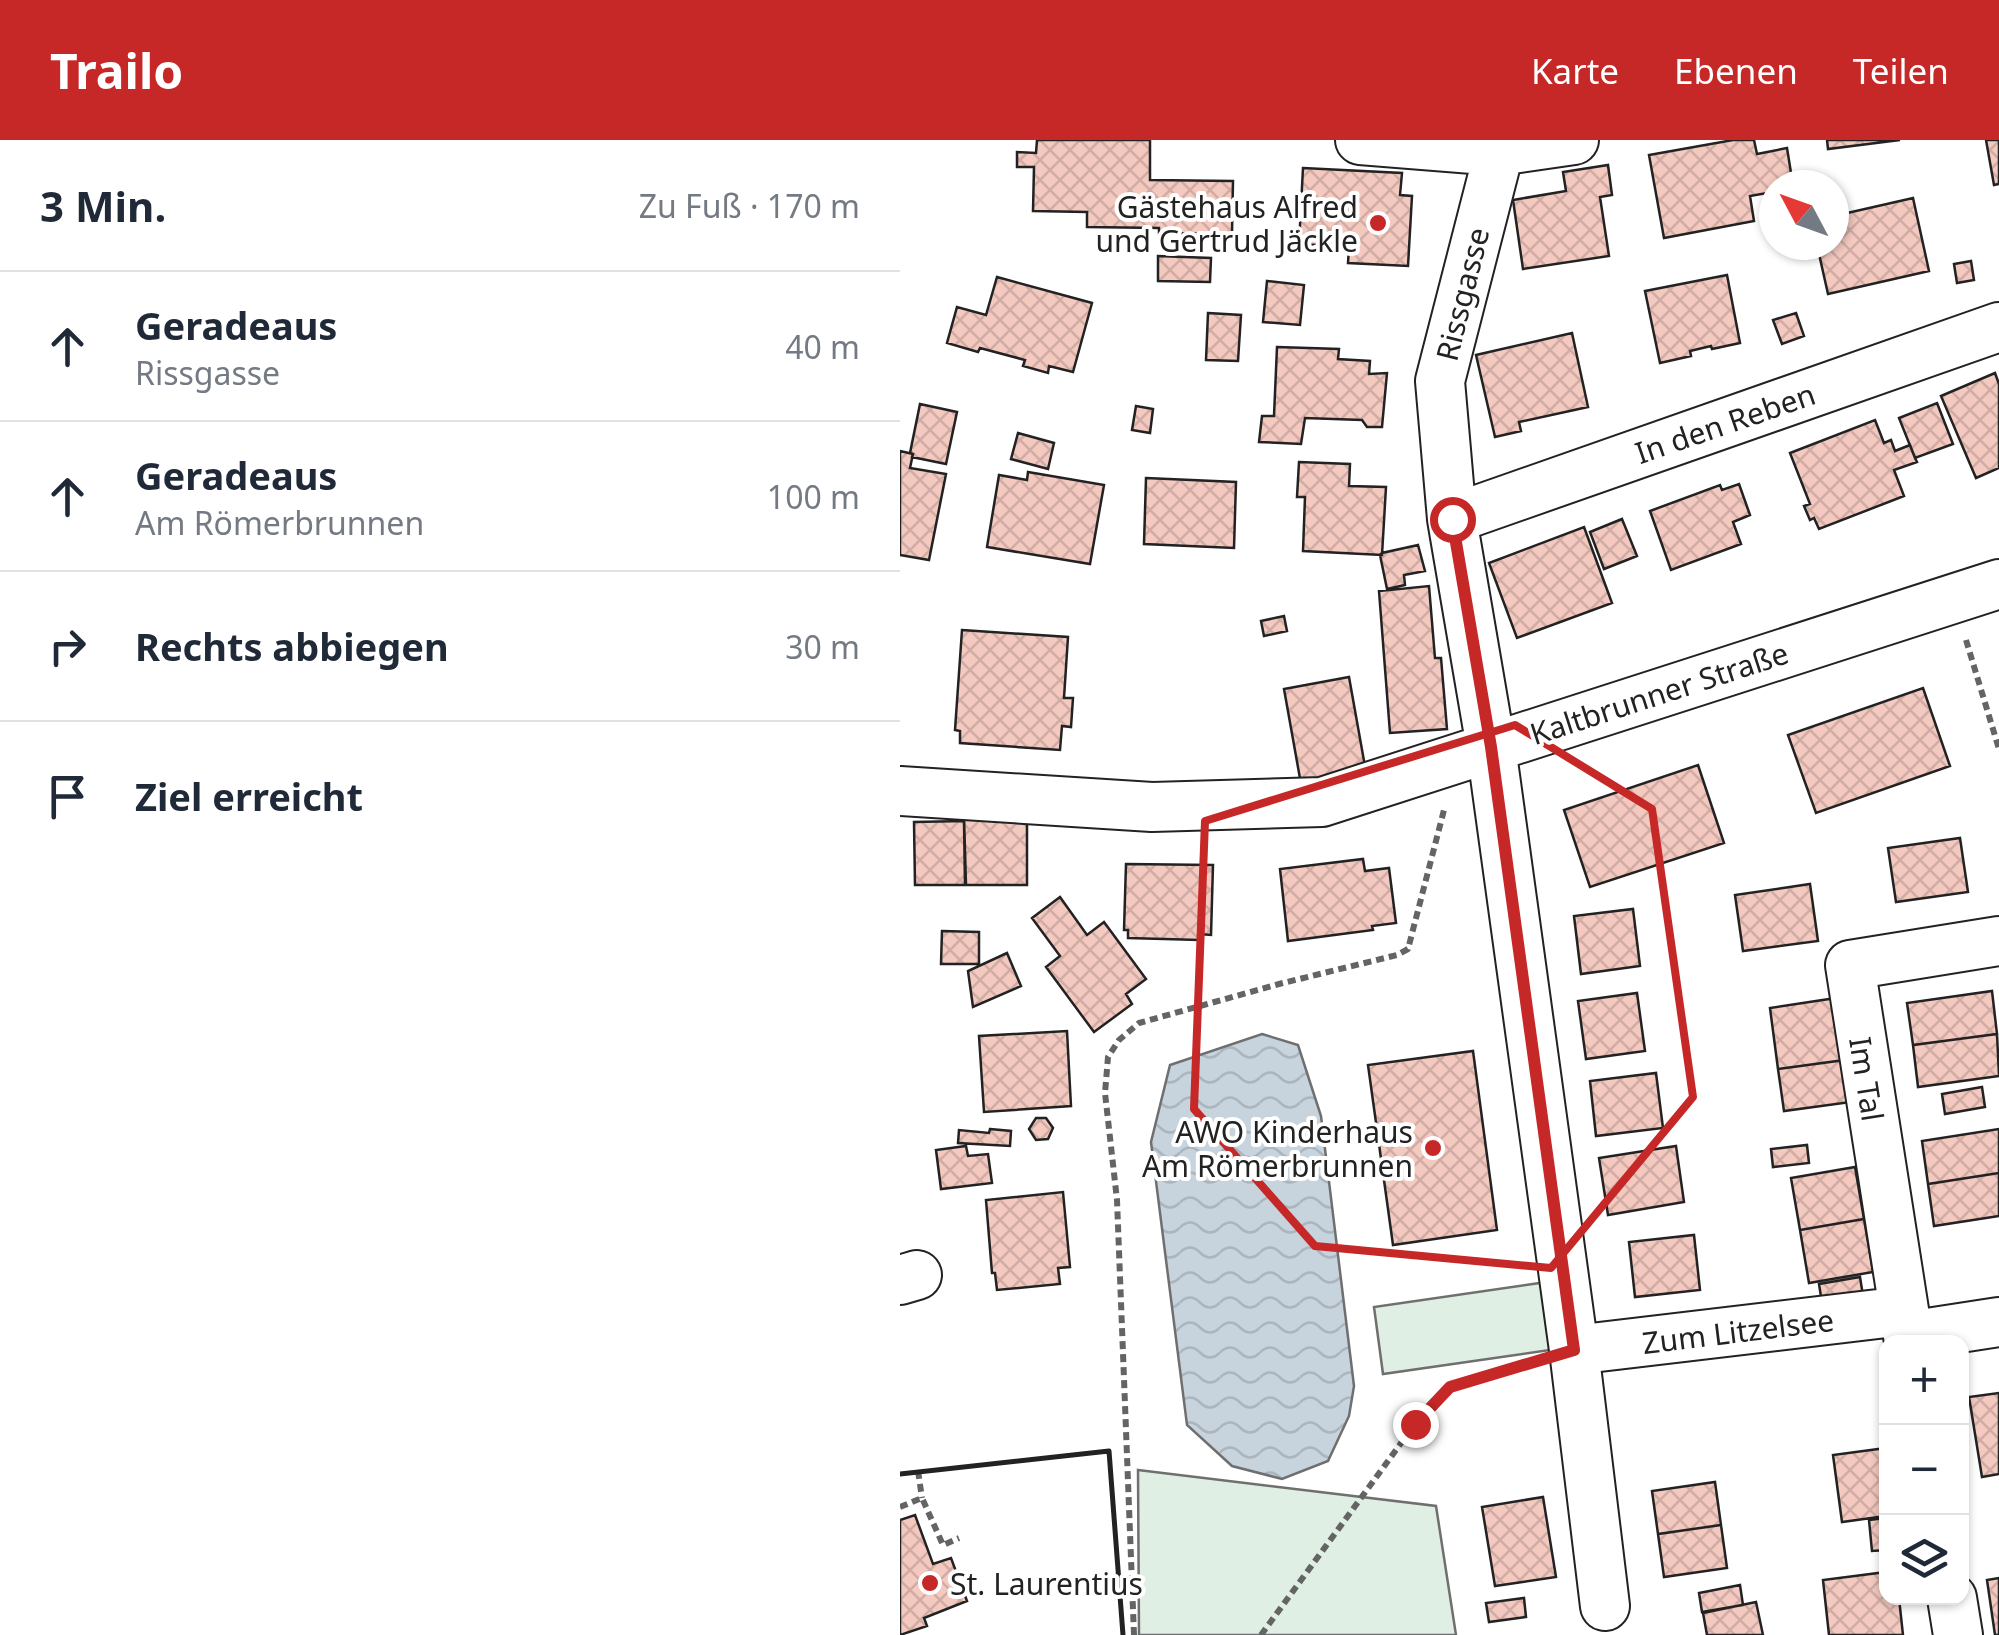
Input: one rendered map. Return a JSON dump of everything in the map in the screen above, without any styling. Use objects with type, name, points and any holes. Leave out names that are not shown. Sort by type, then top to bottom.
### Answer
[{"type":"street","points":[[1360,140],[1500,146],[1574,140]]},
{"type":"street","name":"Rissgasse","points":[[1500,146],[1440,382],[1452,519],[1491,747],[1605,1606]]},
{"type":"street","name":"In den Reben","points":[[1452,519],[1999,327]]},
{"type":"street","name":"Kaltbrunner Straße","points":[[900,791],[1152,808],[1322,802],[1999,584]]},
{"type":"street","name":"Im Tal","points":[[1907,1330],[1850,965],[1999,941]]},
{"type":"street","name":"Zum Litzelsee","points":[[1574,1350],[1999,1322]]},
{"type":"street","points":[[1953,1605],[1958,1635]]},
{"type":"path","points":[[1953,599],[1999,749]]},
{"type":"path","points":[[1134,1635],[1117,1200],[1105,1093],[1108,1057],[1140,1023],[1408,950],[1447,797]]},
{"type":"path","points":[[1261,1635],[1415,1424],[1450,1387],[1574,1350]]},
{"type":"path","points":[[918,1471],[922,1498],[943,1545],[959,1538]]},
{"type":"path","points":[[900,1507],[922,1498]]},
{"type":"highlighted area","points":[[1515,725],[1652,809],[1693,1097],[1551,1268],[1315,1246],[1194,1109],[1205,821]]},
{"type":"green space","points":[[1547,1282],[1557,1349],[1383,1374],[1374,1307]]},
{"type":"green space","points":[[1138,1470],[1436,1506],[1456,1635],[1139,1635]]},
{"type":"water","points":[[1262,1034],[1298,1045],[1321,1116],[1354,1386],[1349,1416],[1328,1461],[1282,1479],[1232,1466],[1187,1425],[1151,1142],[1170,1065]]},
{"type":"building","points":[[1037,140],[1150,140],[1150,180],[1233,181],[1232,234],[1087,227],[1087,212],[1033,211],[1034,167],[1017,167],[1017,152],[1036,153]]},
{"type":"building","points":[[1754,140],[1757,154],[1787,148],[1791,170],[1759,170],[1759,194],[1750,196],[1754,221],[1664,238],[1649,155]]},
{"type":"building","points":[[1827,140],[1900,140],[1828,149]]},
{"type":"building","points":[[1986,140],[1999,140],[1999,184],[1994,185]]},
{"type":"building","points":[[1608,165],[1612,195],[1600,197],[1609,256],[1523,269],[1513,200],[1566,191],[1563,172]]},
{"type":"building","points":[[1303,168],[1402,173],[1400,195],[1412,196],[1408,266],[1348,263],[1349,247],[1299,244]]},
{"type":"building","points":[[1913,198],[1929,271],[1828,294],[1820,260],[1849,260],[1849,213]]},
{"type":"building","points":[[1158,256],[1211,258],[1210,282],[1158,281]]},
{"type":"building","points":[[1971,261],[1974,280],[1957,283],[1954,264]]},
{"type":"building","points":[[1727,275],[1740,343],[1690,351],[1691,356],[1660,363],[1645,291]]},
{"type":"building","points":[[997,277],[1092,303],[1073,372],[1049,366],[1048,373],[1023,366],[1025,360],[947,343],[957,307],[986,315]]},
{"type":"building","points":[[1267,281],[1304,285],[1300,325],[1263,322]]},
{"type":"building","points":[[1208,313],[1241,315],[1238,361],[1206,360]]},
{"type":"building","points":[[1796,313],[1804,336],[1782,344],[1773,320]]},
{"type":"building","points":[[1572,333],[1588,407],[1519,422],[1521,431],[1495,437],[1476,355]]},
{"type":"building","points":[[1277,347],[1339,349],[1338,359],[1370,361],[1369,374],[1387,373],[1382,427],[1367,427],[1362,420],[1305,418],[1301,444],[1259,442],[1262,416],[1274,416]]},
{"type":"building","points":[[1995,373],[1999,384],[1999,468],[1976,478],[1941,396]]},
{"type":"building","points":[[1937,403],[1953,444],[1915,458],[1899,418]]},
{"type":"building","points":[[920,404],[957,412],[946,464],[912,457],[910,453]]},
{"type":"building","points":[[1136,406],[1153,409],[1150,433],[1132,430]]},
{"type":"building","points":[[1875,420],[1884,443],[1891,440],[1895,451],[1910,445],[1917,462],[1894,470],[1904,496],[1819,529],[1804,506],[1810,504],[1790,453]]},
{"type":"building","points":[[1018,433],[1054,443],[1048,469],[1011,459]]},
{"type":"building","points":[[900,451],[913,454],[910,468],[946,474],[929,560],[900,555]]},
{"type":"building","points":[[1299,462],[1350,464],[1349,486],[1386,487],[1382,555],[1303,551],[1305,497],[1297,497]]},
{"type":"building","points":[[1028,472],[1104,485],[1090,564],[987,547],[999,475],[1027,480]]},
{"type":"building","points":[[1146,478],[1236,482],[1234,548],[1144,544]]},
{"type":"building","points":[[1739,484],[1750,515],[1733,522],[1741,544],[1671,570],[1650,511],[1720,485],[1722,490]]},
{"type":"building","points":[[1622,519],[1637,556],[1604,569],[1590,532]]},
{"type":"building","points":[[1584,527],[1612,603],[1517,638],[1489,563]]},
{"type":"building","points":[[1418,545],[1425,571],[1404,575],[1405,585],[1387,589],[1380,555]]},
{"type":"building","points":[[1429,586],[1435,658],[1441,658],[1447,729],[1390,733],[1379,591]]},
{"type":"building","points":[[1284,616],[1287,631],[1264,636],[1261,621]]},
{"type":"building","points":[[962,630],[1068,637],[1064,698],[1073,698],[1071,727],[1062,726],[1060,750],[960,743],[960,731],[955,730]]},
{"type":"building","points":[[1349,677],[1366,772],[1301,784],[1284,689]]},
{"type":"building","points":[[1923,688],[1950,766],[1816,813],[1788,735]]},
{"type":"building","points":[[1698,765],[1724,843],[1590,887],[1564,810]]},
{"type":"building","points":[[1027,815],[1027,885],[966,885],[964,816]]},
{"type":"building","points":[[964,821],[965,885],[915,885],[914,822]]},
{"type":"building","points":[[1960,838],[1968,892],[1896,902],[1888,848]]},
{"type":"building","points":[[1363,859],[1365,871],[1389,868],[1396,923],[1372,926],[1373,930],[1288,941],[1280,869]]},
{"type":"building","points":[[1126,864],[1213,865],[1211,935],[1199,934],[1199,940],[1128,938],[1128,930],[1124,930]]},
{"type":"building","points":[[1810,884],[1818,941],[1743,951],[1735,895]]},
{"type":"building","points":[[1060,897],[1087,935],[1104,922],[1146,979],[1126,994],[1132,1004],[1094,1032],[1046,967],[1060,956],[1032,918]]},
{"type":"building","points":[[1633,909],[1640,966],[1581,974],[1574,916]]},
{"type":"building","points":[[942,931],[979,932],[979,964],[941,964]]},
{"type":"building","points":[[1007,953],[1021,986],[973,1007],[968,971]]},
{"type":"building","points":[[1992,991],[1997,1034],[1913,1045],[1907,1003]]},
{"type":"building","points":[[1637,993],[1645,1051],[1586,1059],[1578,1001]]},
{"type":"building","points":[[1836,998],[1845,1060],[1778,1069],[1770,1008]]},
{"type":"building","points":[[1067,1031],[1071,1106],[984,1112],[979,1036]]},
{"type":"building","points":[[1997,1034],[1999,1076],[1918,1087],[1913,1045]]},
{"type":"building","name":"AWO Kinderhaus Am Römerbrunnen","points":[[1473,1051],[1497,1230],[1393,1245],[1368,1065]]},
{"type":"building","points":[[1845,1060],[1851,1102],[1784,1111],[1778,1069]]},
{"type":"building","points":[[1656,1073],[1663,1128],[1596,1136],[1590,1081]]},
{"type":"building","points":[[1982,1087],[1985,1107],[1945,1114],[1942,1094]]},
{"type":"building","points":[[1036,1118],[1046,1118],[1053,1128],[1048,1139],[1036,1140],[1029,1129]]},
{"type":"building","points":[[990,1129],[1011,1131],[1010,1146],[958,1143],[959,1130],[989,1133]]},
{"type":"building","points":[[1999,1129],[1999,1173],[1928,1184],[1922,1141]]},
{"type":"building","points":[[1807,1145],[1809,1163],[1773,1167],[1771,1149]]},
{"type":"building","points":[[966,1146],[968,1156],[988,1154],[992,1183],[941,1189],[936,1150]]},
{"type":"building","points":[[1676,1146],[1684,1202],[1608,1215],[1599,1158]]},
{"type":"building","points":[[1855,1167],[1864,1219],[1800,1230],[1791,1178]]},
{"type":"building","points":[[1999,1173],[1999,1216],[1934,1226],[1928,1184]]},
{"type":"building","points":[[1063,1192],[1070,1267],[1058,1268],[1060,1284],[997,1290],[986,1200]]},
{"type":"building","points":[[1864,1219],[1873,1272],[1809,1283],[1800,1230]]},
{"type":"building","points":[[1694,1235],[1700,1290],[1635,1297],[1629,1242]]},
{"type":"building","points":[[1860,1277],[1863,1296],[1822,1303],[1819,1284]]},
{"type":"building","points":[[1999,1393],[1999,1474],[1982,1477],[1969,1397]]},
{"type":"building","points":[[1879,1449],[1879,1517],[1842,1522],[1833,1455]]},
{"type":"building","points":[[1715,1482],[1721,1525],[1658,1534],[1652,1491]]},
{"type":"building","points":[[1543,1497],[1556,1577],[1495,1586],[1482,1507]]},
{"type":"building","name":"St. Laurentius","points":[[915,1515],[933,1564],[951,1558],[967,1601],[924,1618],[927,1626],[900,1635],[900,1520]]},
{"type":"building","points":[[1879,1519],[1879,1550],[1872,1551],[1869,1520]]},
{"type":"building","points":[[1721,1525],[1727,1568],[1664,1577],[1658,1534]]},
{"type":"building","points":[[1879,1573],[1879,1605],[1900,1605],[1903,1635],[1829,1635],[1823,1580]]},
{"type":"building","points":[[1999,1578],[1999,1635],[1995,1635],[1987,1580]]},
{"type":"building","points":[[1740,1585],[1743,1605],[1702,1612],[1699,1593]]},
{"type":"building","points":[[1524,1598],[1526,1617],[1489,1622],[1486,1603]]},
{"type":"building","points":[[1756,1602],[1763,1635],[1707,1635],[1703,1613]]},
{"type":"wall","points":[[900,1474],[1109,1451],[1123,1635]]},
{"type":"place","name":"Gästehaus Alfred und Gertrud Jäckle","points":[[1378,223]]},
{"type":"place","name":"AWO Kinderhaus Am Römerbrunnen","points":[[1433,1148]]},
{"type":"place","name":"St. Laurentius","points":[[930,1583]]},
{"type":"route","points":[[1415,1424],[1450,1387],[1574,1350],[1491,747],[1452,519]]}]
